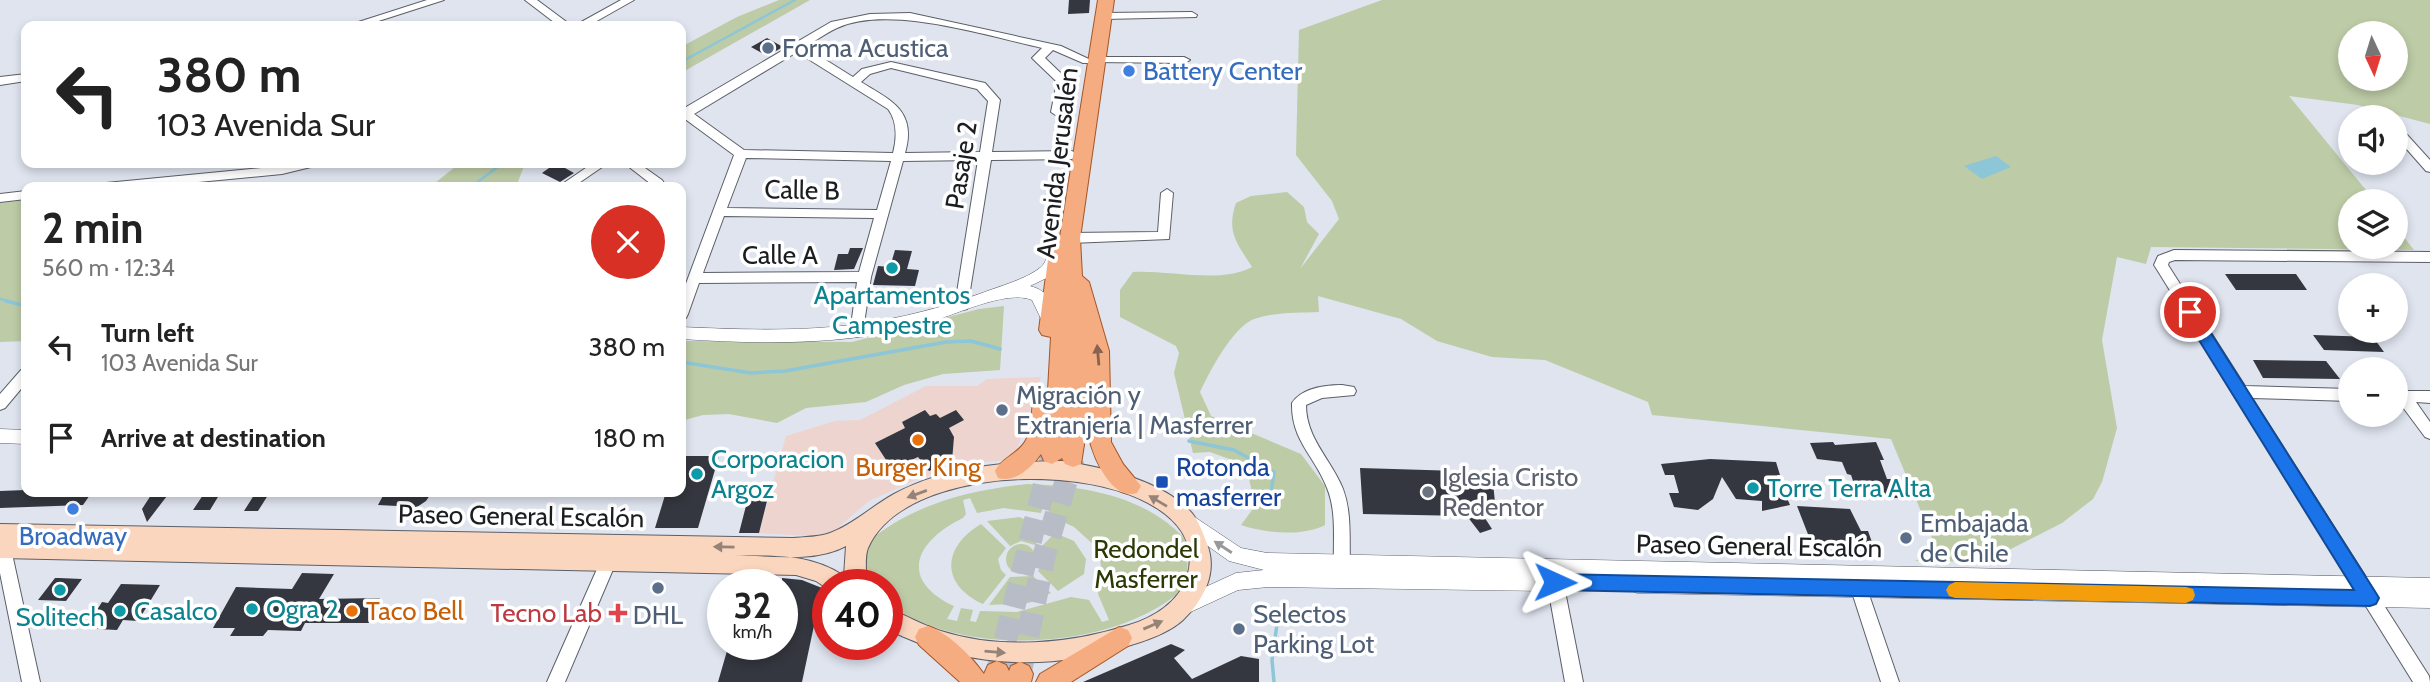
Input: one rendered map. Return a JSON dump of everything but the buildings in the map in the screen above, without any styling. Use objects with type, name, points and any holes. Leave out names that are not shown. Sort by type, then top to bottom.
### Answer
[{"type":"main road","name":"Avenida Jerusalén","points":[[1063,457],[1058,427],[1062,300],[1072,155],[1102,5]]},
{"type":"main road","name":"Avenida Jerusalén","points":[[1067,245],[1092,60]]},
{"type":"main road","points":[[1006,471],[1029,456],[1042,434],[1050,321],[1067,245]]},
{"type":"main road","points":[[1067,245],[1096,331],[1099,363],[1098,440],[1111,469],[1129,486]]},
{"type":"main road","points":[[854,569],[853,552],[868,523],[904,499],[956,480],[1006,471],[1054,469],[1093,474],[1129,486],[1184,518],[1201,564],[1195,591],[1184,606],[1153,626],[1119,638],[1068,650],[1015,653],[976,650],[928,637],[903,625]]},
{"type":"main road","name":"Paseo General Escalón","points":[[1,544],[793,547],[832,544],[868,523]]},
{"type":"main road","name":"Paseo General Escalón","points":[[1,544],[796,566],[812,570]]},
{"type":"main road","points":[[928,637],[962,666],[1001,679]]},
{"type":"main road","points":[[1049,682],[1119,638]]},
{"type":"street","points":[[369,21],[439,0]]},
{"type":"street","points":[[530,0],[559,21]]},
{"type":"street","points":[[591,21],[629,0]]},
{"type":"street","points":[[1102,5],[1192,15]]},
{"type":"street","points":[[686,113],[835,24],[892,15],[909,16],[1049,47],[1092,60],[1184,60]]},
{"type":"street","points":[[797,47],[855,81],[892,106],[898,114],[903,139],[864,277],[857,333]]},
{"type":"street","points":[[1049,47],[1038,58],[1063,80],[1057,112]]},
{"type":"street","name":"Pasaje 2","points":[[855,81],[866,71],[891,65],[981,86],[995,100],[962,305]]},
{"type":"street","points":[[0,81],[21,79]]},
{"type":"street","points":[[686,117],[741,154],[898,157],[1072,155]]},
{"type":"street","points":[[2408,144],[2430,169]]},
{"type":"street","points":[[686,301],[741,154]]},
{"type":"street","points":[[158,182],[290,168]]},
{"type":"street","points":[[572,182],[594,168]]},
{"type":"street","points":[[637,168],[657,182]]},
{"type":"street","points":[[686,333],[787,338],[857,333],[962,305],[1049,270],[1067,245],[1164,236],[1167,193]]},
{"type":"street","points":[[0,198],[21,196]]},
{"type":"street","name":"Calle B","points":[[721,212],[882,214]]},
{"type":"street","points":[[2423,682],[2243,392],[2163,272],[2164,259],[2178,255],[2430,257]]},
{"type":"street","name":"Calle A","points":[[695,278],[864,277]]},
{"type":"street","points":[[993,294],[1019,291],[1037,294],[1046,302],[1050,321]]},
{"type":"street","points":[[0,404],[21,379]]},
{"type":"street","points":[[1342,565],[1335,487],[1301,434],[1298,411],[1299,403],[1311,395],[1335,390],[1349,391]]},
{"type":"street","points":[[2243,392],[2338,395]]},
{"type":"street","points":[[2408,396],[2430,397]]},
{"type":"street","points":[[2408,407],[2430,433]]},
{"type":"street","points":[[0,436],[21,437]]},
{"type":"street","name":"Paseo General Escalón","points":[[1184,518],[1240,557],[1267,562],[1554,576]]},
{"type":"street","points":[[1,544],[31,682]]},
{"type":"street","points":[[556,682],[609,560]]},
{"type":"street","points":[[1554,576],[1574,682]]},
{"type":"street","name":"Paseo General Escalón","points":[[1184,606],[1236,582],[1268,578],[1554,576],[2366,592],[2430,587]]},
{"type":"street","points":[[1857,582],[1890,682]]},
{"type":"street","name":"Paseo General Escalón","points":[[2366,592],[2430,600]]},
{"type":"shaded area","points":[[1041,377],[1016,453],[1008,460],[975,463],[918,479],[869,501],[827,537],[759,533],[786,436],[835,421],[860,420],[926,386],[977,386],[987,379]]},
{"type":"green space","points":[[779,0],[810,0],[686,70],[686,44],[737,17]]},
{"type":"green space","points":[[1382,0],[2430,0],[2430,124],[2408,118],[2408,105],[2358,105],[2289,96],[2338,156],[2338,175],[2354,175],[2365,189],[2338,189],[2338,249],[2151,247],[2146,264],[2117,257],[2102,340],[2117,428],[2102,482],[2093,499],[2062,523],[1995,557],[1998,562],[1915,561],[1937,550],[1891,439],[1652,415],[1648,402],[1545,360],[1492,357],[1437,341],[1401,319],[1318,296],[1319,312],[1270,315],[1246,324],[1222,351],[1200,392],[1211,416],[1301,454],[1325,486],[1325,525],[1306,531],[1283,532],[1241,525],[1255,506],[1246,465],[1210,452],[1193,453],[1174,373],[1179,353],[1176,346],[1120,317],[1120,290],[1133,272],[1210,276],[1240,272],[1252,267],[1235,237],[1232,222],[1236,203],[1251,196],[1287,192],[1304,207],[1307,222],[1319,234],[1300,269],[1339,219],[1332,201],[1296,155],[1299,30]]},
{"type":"green space","points":[[454,168],[523,168],[518,182],[436,182]]},
{"type":"green space","points":[[21,201],[21,341],[0,342],[0,203]]},
{"type":"green space","points":[[1004,306],[1000,370],[943,374],[904,385],[866,402],[806,408],[777,423],[729,414],[703,415],[686,420],[686,341],[852,342],[979,309]]},
{"type":"green space","name":"Redondel Masferrer","points":[[1027,484],[1049,485],[1093,491],[1135,504],[1172,526],[1188,542],[1187,585],[1158,607],[1123,624],[1082,635],[1040,640],[996,640],[955,633],[918,621],[903,612],[903,569],[865,569],[865,544],[883,530],[921,509],[983,491]],"holes":[[[970,498],[977,513],[1004,508],[1041,513],[1044,504],[1050,504],[1048,515],[1074,527],[1094,545],[1101,564],[1098,594],[1109,620],[1102,622],[1089,600],[1071,597],[1017,612],[980,611],[976,622],[970,621],[973,610],[961,608],[957,621],[947,619],[954,606],[936,596],[925,585],[920,573],[924,549],[933,538],[963,518],[966,514],[963,500]]]},
{"type":"green space","points":[[1019,517],[1048,528],[1035,545],[1021,541],[1010,546],[987,521]]},
{"type":"green space","points":[[981,524],[1006,548],[998,559],[1001,570],[1006,575],[983,604],[959,586],[951,565],[959,543]]},
{"type":"green space","points":[[1055,533],[1074,541],[1086,559],[1084,574],[1058,591],[1038,571],[1046,557],[1040,548]]},
{"type":"green space","points":[[1021,544],[1032,548],[1036,559],[1032,570],[1021,574],[1010,570],[1006,559],[1010,548]]},
{"type":"green space","points":[[1033,576],[1051,593],[1029,603],[989,605],[1010,577]]},
{"type":"water","points":[[1996,156],[2011,167],[1982,179],[1964,166]]},
{"type":"waterway","points":[[686,59],[795,0]]},
{"type":"waterway","points":[[478,182],[496,168]]},
{"type":"waterway","points":[[0,299],[12,302]]},
{"type":"waterway","points":[[6,301],[21,305]]},
{"type":"waterway","points":[[686,363],[751,373],[785,371],[946,342],[971,341],[1000,349]]},
{"type":"waterway","points":[[1189,441],[1234,450],[1274,472],[1269,505]]},
{"type":"waterway","points":[[1274,682],[1272,660],[1278,617]]},
{"type":"tunnel","points":[[997,673],[1052,455]]},
{"type":"tunnel","points":[[1021,669],[1045,552],[1073,458]]},
{"type":"slow traffic","points":[[1955,590],[2186,595]]},
{"type":"place","name":"Forma Acustica","points":[[768,48]]},
{"type":"place","name":"Battery Center","points":[[1129,71]]},
{"type":"place","name":"Apartamentos Campestre","points":[[892,268]]},
{"type":"place","name":"Migración y Extranjería | Masferrer","points":[[1002,410]]},
{"type":"place","name":"Burger King","points":[[918,440]]},
{"type":"place","name":"Corporacion Argoz","points":[[697,474]]},
{"type":"place","name":"Rotonda masferrer","points":[[1162,482]]},
{"type":"place","name":"Torre Terra Alta","points":[[1753,488]]},
{"type":"place","name":"Iglesia Cristo Redentor","points":[[1428,492]]},
{"type":"place","name":"Broadway","points":[[73,509]]},
{"type":"place","name":"Embajada de Chile","points":[[1906,538]]},
{"type":"place","name":"DHL","points":[[658,588]]},
{"type":"place","name":"Solitech","points":[[60,590]]},
{"type":"place","name":"Ogra 2","points":[[252,609]]},
{"type":"place","name":"Casalco","points":[[120,611]]},
{"type":"place","name":"Taco Bell","points":[[352,611]]},
{"type":"place","name":"Tecno Lab","points":[[618,613]]},
{"type":"place","name":"Selectos Parking Lot","points":[[1239,629]]},
{"type":"route","points":[[1555,582],[2370,598],[2243,392],[2190,312]]}]
